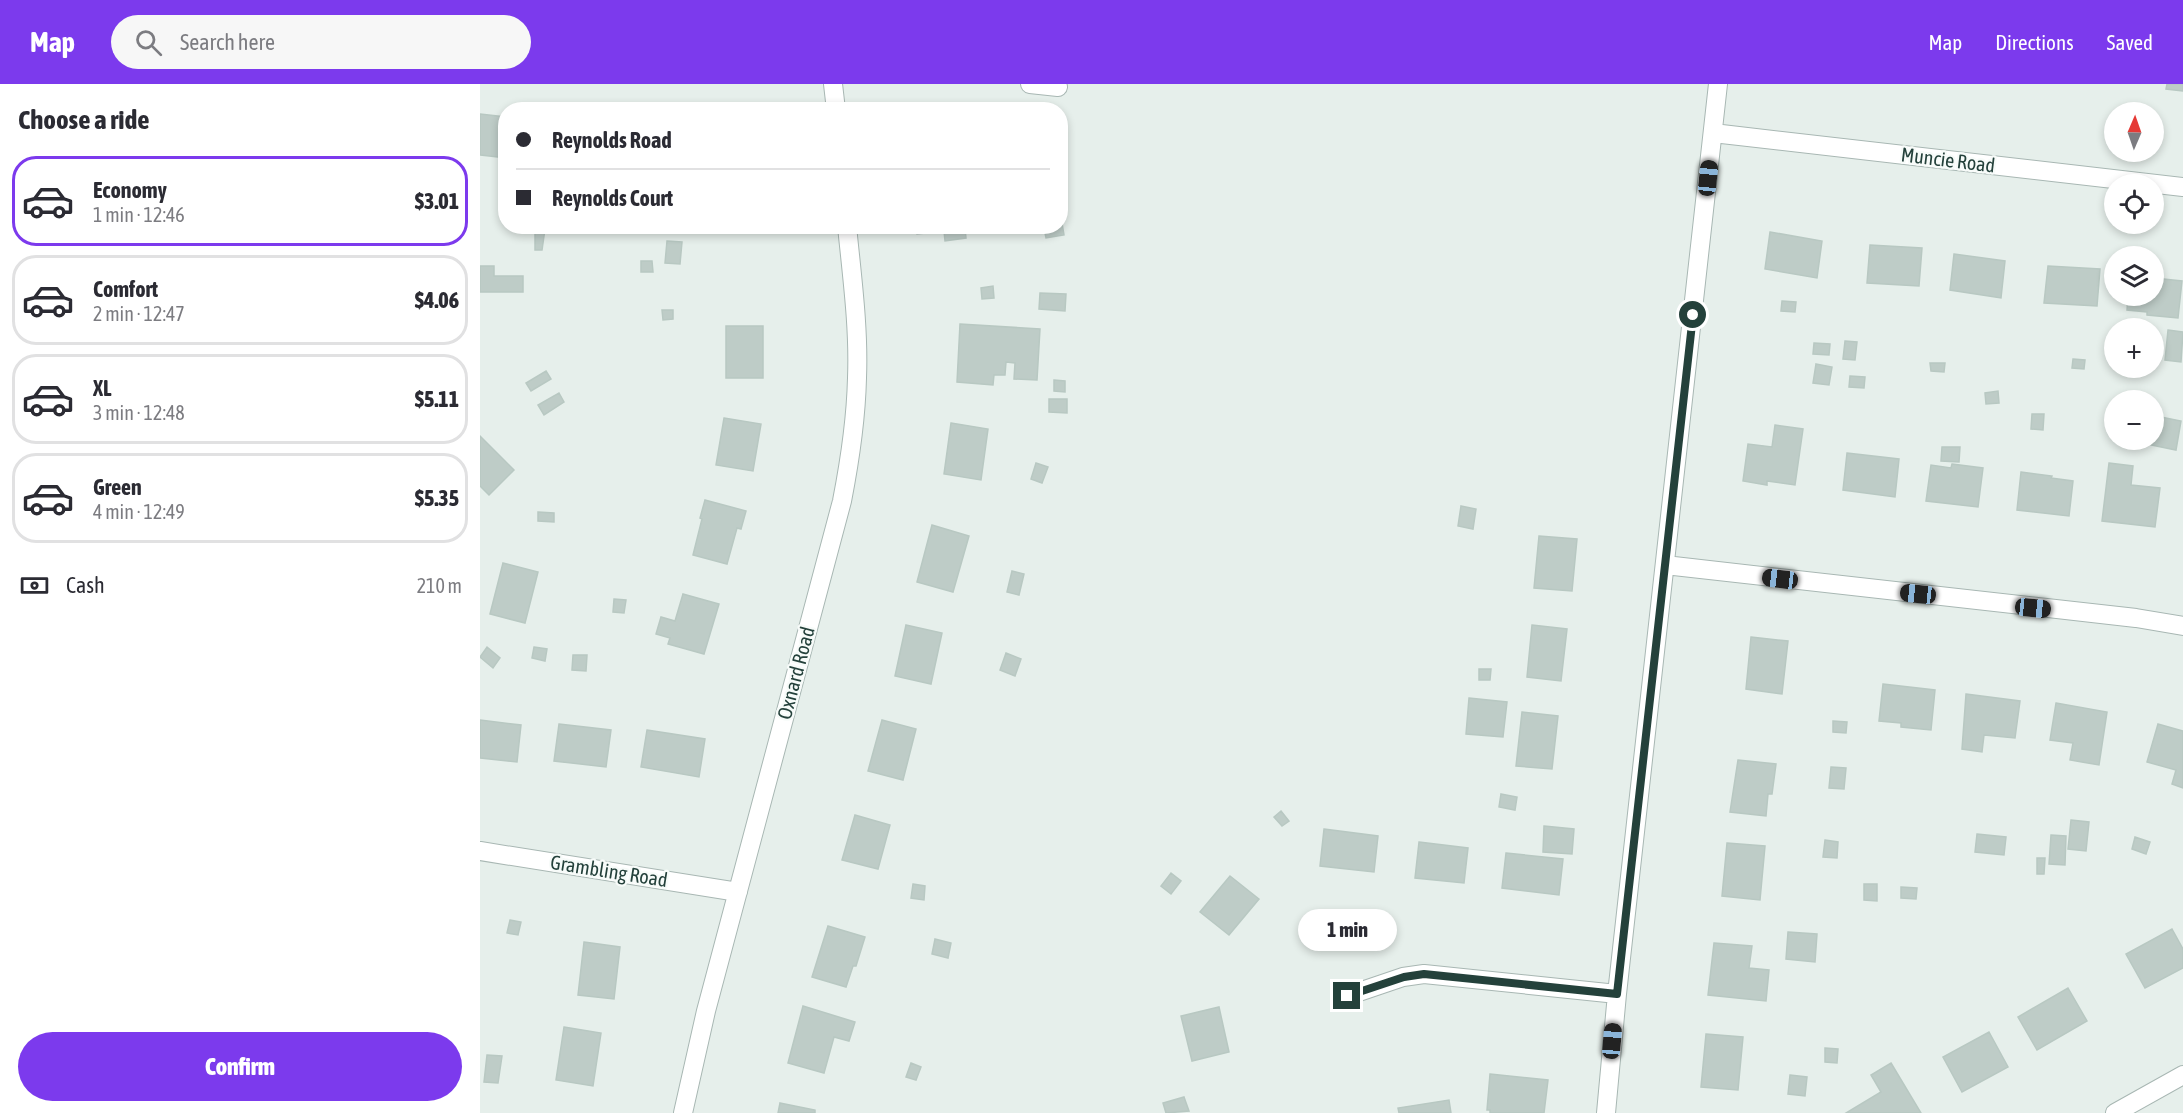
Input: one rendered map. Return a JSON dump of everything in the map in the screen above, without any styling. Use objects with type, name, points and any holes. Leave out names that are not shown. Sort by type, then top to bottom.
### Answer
[{"type":"street","points":[[834,84],[835,102]]},
{"type":"street","points":[[1030,84],[1058,87]]},
{"type":"street","points":[[1606,1113],[1617,994],[1718,84]]},
{"type":"street","name":"Muncie Road","points":[[1713,133],[2183,187]]},
{"type":"street","name":"Oxnard Road","points":[[683,1113],[706,1011],[842,501],[851,453],[857,375],[855,310],[848,234]]},
{"type":"street","points":[[1665,565],[2136,618],[2183,626]]},
{"type":"street","name":"Grambling Road","points":[[480,851],[738,892]]},
{"type":"street","points":[[1347,996],[1404,977],[1424,974],[1617,994]]},
{"type":"street","points":[[2115,1113],[2183,1075]]},
{"type":"building","points":[[2167,84],[2183,84],[2183,91],[2166,89]]},
{"type":"building","points":[[480,114],[498,116],[498,157],[480,155]]},
{"type":"building","points":[[1770,232],[1822,241],[1817,278],[1765,269]]},
{"type":"building","points":[[535,234],[544,234],[542,250],[535,250]]},
{"type":"building","points":[[944,234],[966,234],[966,238],[945,241]]},
{"type":"building","points":[[1045,234],[1064,234],[1064,235],[1046,238]]},
{"type":"building","points":[[667,241],[682,242],[680,264],[665,263]]},
{"type":"building","points":[[1870,245],[1922,248],[1919,286],[1867,283]]},
{"type":"building","points":[[1954,254],[2005,261],[2001,298],[1950,290]]},
{"type":"building","points":[[641,261],[652,261],[653,272],[641,272]]},
{"type":"building","points":[[480,266],[494,266],[494,276],[523,276],[523,292],[480,292]]},
{"type":"building","points":[[2048,266],[2100,269],[2097,306],[2044,303]]},
{"type":"building","points":[[2164,279],[2182,281],[2178,318],[2147,315],[2147,312],[2127,310],[2127,306],[2164,306]]},
{"type":"building","points":[[993,286],[994,298],[982,299],[981,288]]},
{"type":"building","points":[[1040,293],[1066,294],[1065,311],[1039,309]]},
{"type":"building","points":[[1782,301],[1796,302],[1795,312],[1781,311]]},
{"type":"building","points":[[662,310],[673,310],[673,319],[663,320]]},
{"type":"building","points":[[960,324],[1040,329],[1037,380],[1014,379],[1015,363],[1006,362],[1005,375],[994,375],[993,385],[957,382]]},
{"type":"building","points":[[726,326],[763,326],[763,378],[726,378]]},
{"type":"building","points":[[2168,330],[2183,332],[2181,362],[2165,360]]},
{"type":"building","points":[[1845,341],[1857,342],[1855,360],[1843,359]]},
{"type":"building","points":[[1814,343],[1830,344],[1829,355],[1813,354]]},
{"type":"building","points":[[2073,359],[2085,360],[2084,369],[2072,368]]},
{"type":"building","points":[[1930,363],[1945,363],[1944,372],[1931,371]]},
{"type":"building","points":[[1816,364],[1832,367],[1829,385],[1813,383]]},
{"type":"building","points":[[546,371],[551,379],[531,391],[526,383]]},
{"type":"building","points":[[1850,376],[1865,377],[1864,388],[1849,387]]},
{"type":"building","points":[[1054,380],[1065,381],[1065,392],[1054,391]]},
{"type":"building","points":[[1998,391],[1999,403],[1986,404],[1985,393]]},
{"type":"building","points":[[559,393],[564,402],[544,415],[538,405]]},
{"type":"building","points":[[1049,399],[1067,399],[1067,413],[1049,412]]},
{"type":"building","points":[[2032,414],[2044,414],[2043,430],[2031,429]]},
{"type":"building","points":[[724,418],[761,424],[753,471],[716,465]]},
{"type":"building","points":[[2164,418],[2181,421],[2176,450],[2164,448]]},
{"type":"building","points":[[951,423],[988,429],[981,480],[944,474]]},
{"type":"building","points":[[1775,425],[1803,429],[1795,485],[1767,481],[1767,485],[1743,481],[1748,444],[1772,447]]},
{"type":"building","points":[[480,436],[514,470],[489,495],[480,486]]},
{"type":"building","points":[[1942,447],[1960,447],[1959,462],[1941,461]]},
{"type":"building","points":[[1847,453],[1899,459],[1895,497],[1843,490]]},
{"type":"building","points":[[1036,463],[1048,467],[1042,483],[1031,479]]},
{"type":"building","points":[[2109,463],[2133,466],[2131,485],[2160,488],[2155,527],[2102,521]]},
{"type":"building","points":[[1952,464],[1983,468],[1978,507],[1926,501],[1931,465],[1951,468]]},
{"type":"building","points":[[2021,472],[2073,481],[2069,516],[2017,510]]},
{"type":"building","points":[[705,500],[746,511],[741,529],[737,528],[727,564],[693,555]]},
{"type":"building","points":[[1461,506],[1476,509],[1473,529],[1458,526]]},
{"type":"building","points":[[538,512],[554,513],[554,522],[538,521]]},
{"type":"building","points":[[932,525],[969,536],[953,592],[917,582]]},
{"type":"building","points":[[1539,536],[1577,539],[1572,591],[1534,588]]},
{"type":"building","points":[[503,563],[538,572],[525,623],[490,614]]},
{"type":"building","points":[[1012,571],[1024,574],[1019,595],[1007,592]]},
{"type":"building","points":[[683,594],[719,604],[704,654],[668,644],[670,638],[656,634],[661,617],[675,621]]},
{"type":"building","points":[[614,599],[626,600],[624,613],[613,612]]},
{"type":"building","points":[[906,625],[942,633],[931,684],[895,676]]},
{"type":"building","points":[[1532,625],[1567,629],[1561,681],[1527,677]]},
{"type":"building","points":[[1751,637],[1788,641],[1782,694],[1746,689]]},
{"type":"building","points":[[487,647],[500,658],[493,668],[480,657]]},
{"type":"building","points":[[534,647],[547,649],[545,661],[532,658]]},
{"type":"building","points":[[1006,653],[1021,659],[1015,676],[1000,670]]},
{"type":"building","points":[[573,655],[587,655],[586,671],[572,670]]},
{"type":"building","points":[[1479,669],[1491,669],[1490,680],[1479,680]]},
{"type":"building","points":[[1883,684],[1935,690],[1931,730],[1901,727],[1901,723],[1879,721]]},
{"type":"building","points":[[1966,694],[2020,701],[2015,738],[1984,735],[1982,752],[1962,749]]},
{"type":"building","points":[[1469,698],[1507,702],[1503,737],[1466,734]]},
{"type":"building","points":[[2056,703],[2107,712],[2099,765],[2070,760],[2073,743],[2050,740]]},
{"type":"building","points":[[1522,712],[1558,716],[1552,769],[1516,766]]},
{"type":"building","points":[[480,720],[521,725],[517,762],[480,758]]},
{"type":"building","points":[[882,720],[916,729],[903,780],[868,771]]},
{"type":"building","points":[[1833,721],[1847,722],[1846,733],[1833,732]]},
{"type":"building","points":[[559,724],[611,730],[606,767],[554,761]]},
{"type":"building","points":[[2158,724],[2183,731],[2183,788],[2172,784],[2176,770],[2147,762]]},
{"type":"building","points":[[647,730],[705,739],[699,777],[641,767]]},
{"type":"building","points":[[1738,760],[1776,764],[1772,794],[1768,794],[1766,816],[1730,812]]},
{"type":"building","points":[[1831,767],[1846,768],[1844,789],[1829,788]]},
{"type":"building","points":[[1501,794],[1517,797],[1515,810],[1499,807]]},
{"type":"building","points":[[1281,811],[1289,821],[1282,826],[1274,817]]},
{"type":"building","points":[[855,815],[890,825],[878,869],[842,860]]},
{"type":"building","points":[[2071,820],[2089,822],[2086,851],[2068,849]]},
{"type":"building","points":[[1544,826],[1574,829],[1572,854],[1543,852]]},
{"type":"building","points":[[1324,829],[1378,836],[1374,872],[1320,866]]},
{"type":"building","points":[[1977,834],[2006,837],[2004,855],[1975,852]]},
{"type":"building","points":[[2051,835],[2066,836],[2065,865],[2049,864]]},
{"type":"building","points":[[2135,837],[2150,842],[2146,854],[2132,849]]},
{"type":"building","points":[[1825,840],[1838,842],[1837,858],[1823,857]]},
{"type":"building","points":[[1419,842],[1468,848],[1464,883],[1415,878]]},
{"type":"building","points":[[1727,843],[1765,846],[1760,900],[1722,896]]},
{"type":"building","points":[[1506,853],[1563,859],[1559,895],[1502,888]]},
{"type":"building","points":[[2037,858],[2045,858],[2044,874],[2037,874]]},
{"type":"building","points":[[1171,873],[1181,881],[1171,894],[1161,886]]},
{"type":"building","points":[[1230,876],[1259,899],[1229,935],[1200,912]]},
{"type":"building","points":[[913,884],[925,886],[924,900],[911,898]]},
{"type":"building","points":[[1864,884],[1877,884],[1877,901],[1864,900]]},
{"type":"building","points":[[1901,887],[1917,888],[1916,899],[1901,898]]},
{"type":"building","points":[[510,920],[521,922],[518,935],[507,933]]},
{"type":"building","points":[[828,926],[865,937],[856,966],[853,966],[846,987],[812,977]]},
{"type":"building","points":[[2172,929],[2183,949],[2183,968],[2145,988],[2126,954]]},
{"type":"building","points":[[1788,932],[1817,934],[1815,962],[1786,959]]},
{"type":"building","points":[[935,939],[951,943],[948,958],[932,954]]},
{"type":"building","points":[[584,942],[620,947],[614,999],[578,995]]},
{"type":"building","points":[[1714,943],[1752,946],[1749,968],[1769,970],[1766,1001],[1708,995]]},
{"type":"building","points":[[2068,988],[2087,1021],[2037,1050],[2018,1017]]},
{"type":"building","points":[[803,1006],[855,1022],[849,1041],[834,1037],[824,1073],[788,1063]]},
{"type":"building","points":[[1219,1007],[1229,1052],[1192,1061],[1181,1016]]},
{"type":"building","points":[[564,1027],[601,1033],[593,1086],[556,1080]]},
{"type":"building","points":[[1989,1032],[2008,1067],[1962,1092],[1943,1057]]},
{"type":"building","points":[[1706,1034],[1743,1037],[1738,1090],[1701,1087]]},
{"type":"building","points":[[1825,1048],[1838,1049],[1837,1063],[1825,1062]]},
{"type":"building","points":[[487,1055],[502,1056],[498,1083],[484,1082]]},
{"type":"building","points":[[911,1063],[921,1067],[916,1080],[906,1077]]},
{"type":"building","points":[[1891,1063],[1921,1113],[1846,1113],[1881,1092],[1871,1075]]},
{"type":"building","points":[[1490,1074],[1548,1080],[1544,1113],[1490,1113],[1490,1110],[1487,1110]]},
{"type":"building","points":[[1790,1075],[1807,1077],[1805,1096],[1788,1094]]},
{"type":"building","points":[[1184,1097],[1189,1111],[1166,1113],[1163,1103]]},
{"type":"building","points":[[1449,1100],[1451,1113],[1399,1113],[1398,1108]]},
{"type":"building","points":[[780,1103],[815,1110],[815,1113],[778,1113]]},
{"type":"route","points":[[1347,996],[1404,977],[1424,974],[1617,994],[1693,315]]}]
